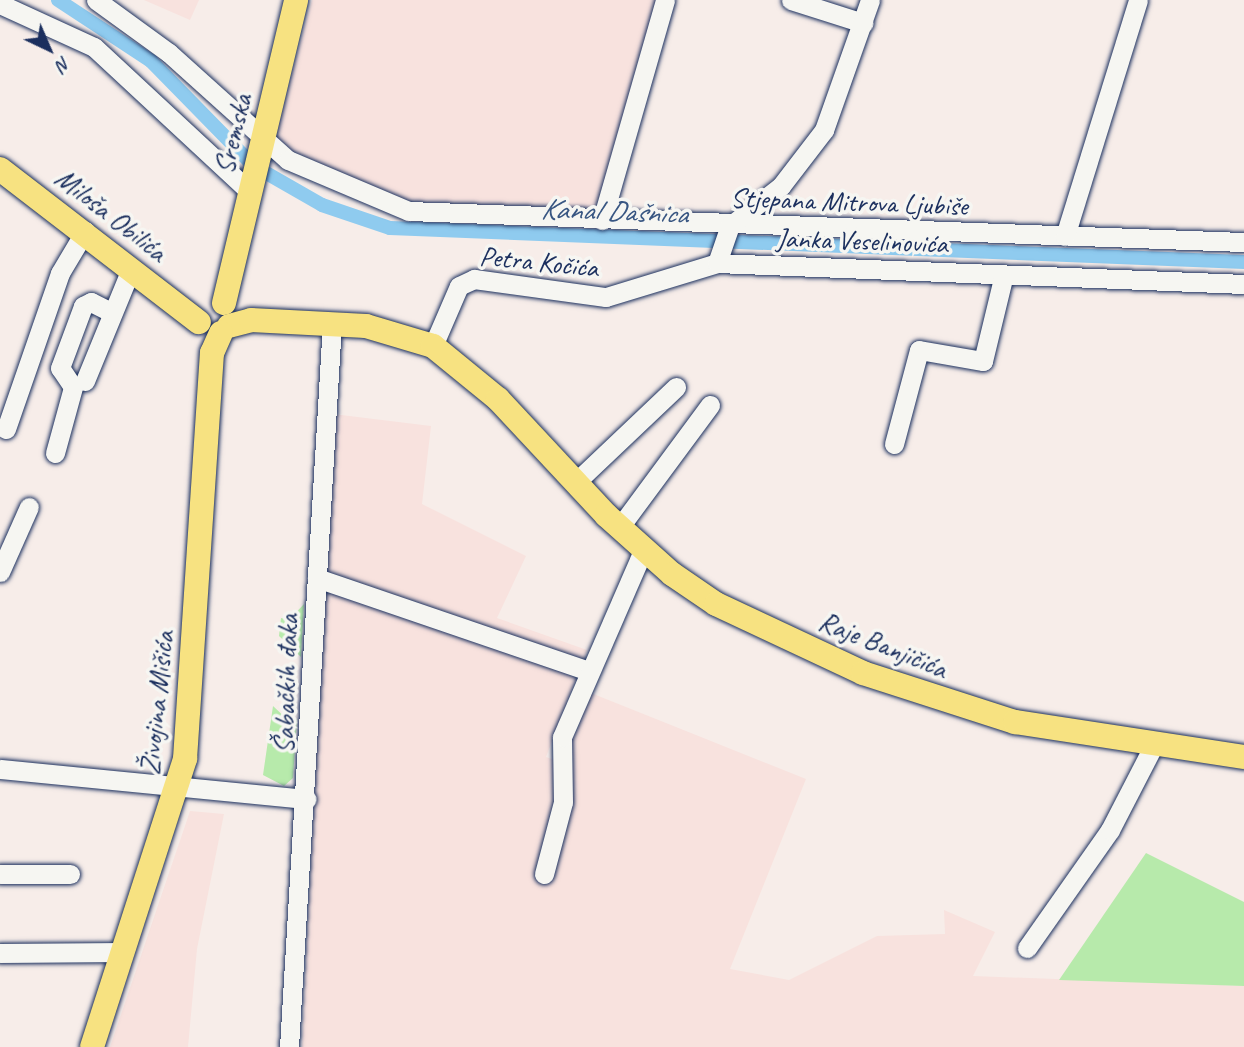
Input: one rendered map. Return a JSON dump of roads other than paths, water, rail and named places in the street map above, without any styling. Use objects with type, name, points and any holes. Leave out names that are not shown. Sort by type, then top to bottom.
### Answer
[{"type":"main road","name":"Sremska","points":[[216,315],[296,0]]},
{"type":"main road","name":"Miloša Obilića","points":[[0,169],[85,231],[131,269],[216,315]]},
{"type":"main road","name":"Raje Banjičića","points":[[216,315],[389,330],[433,346],[498,399],[643,551],[716,604],[913,693],[1015,722],[1244,757]]},
{"type":"main road","name":"Živojina Mišića","points":[[93,1047],[179,786],[216,315]]},
{"type":"street","name":"Stjepana Mitrova Ljubiše","points":[[96,0],[161,47],[263,137],[316,175],[408,211],[602,220],[729,231],[1065,236],[1244,242]]},
{"type":"street","name":"Petra Kočića","points":[[602,220],[665,0]]},
{"type":"street","points":[[791,0],[863,23]]},
{"type":"street","points":[[719,259],[729,231],[781,186],[824,130],[870,0]]},
{"type":"street","points":[[1065,236],[1138,0]]},
{"type":"street","points":[[0,4],[94,47],[250,186]]},
{"type":"street","points":[[6,429],[60,273],[85,231]]},
{"type":"street","name":"Petra Kočića","points":[[433,346],[466,281],[606,297],[719,259]]},
{"type":"street","name":"Janka Veselinovića","points":[[719,259],[1244,284]]},
{"type":"street","points":[[85,381],[109,311],[131,269]]},
{"type":"street","points":[[894,444],[917,354],[983,360],[1004,274]]},
{"type":"street","points":[[55,453],[73,387],[60,368],[83,306],[91,302],[109,311]]},
{"type":"street","name":"Šabačkih đaka","points":[[289,1047],[307,799],[332,323]]},
{"type":"street","points":[[576,482],[676,387]]},
{"type":"street","points":[[619,528],[710,405]]},
{"type":"street","points":[[0,572],[29,507]]},
{"type":"street","points":[[544,874],[564,802],[562,737],[588,671],[643,551]]},
{"type":"street","points":[[317,578],[588,671]]},
{"type":"street","points":[[1027,948],[1110,830],[1155,743]]},
{"type":"street","points":[[0,769],[307,799]]},
{"type":"street","points":[[0,874],[70,874]]},
{"type":"street","points":[[0,953],[124,952]]},
{"type":"waterway","name":"Kanal Dašnica","points":[[58,0],[151,61],[254,166],[322,205],[390,228],[1244,262]]}]
